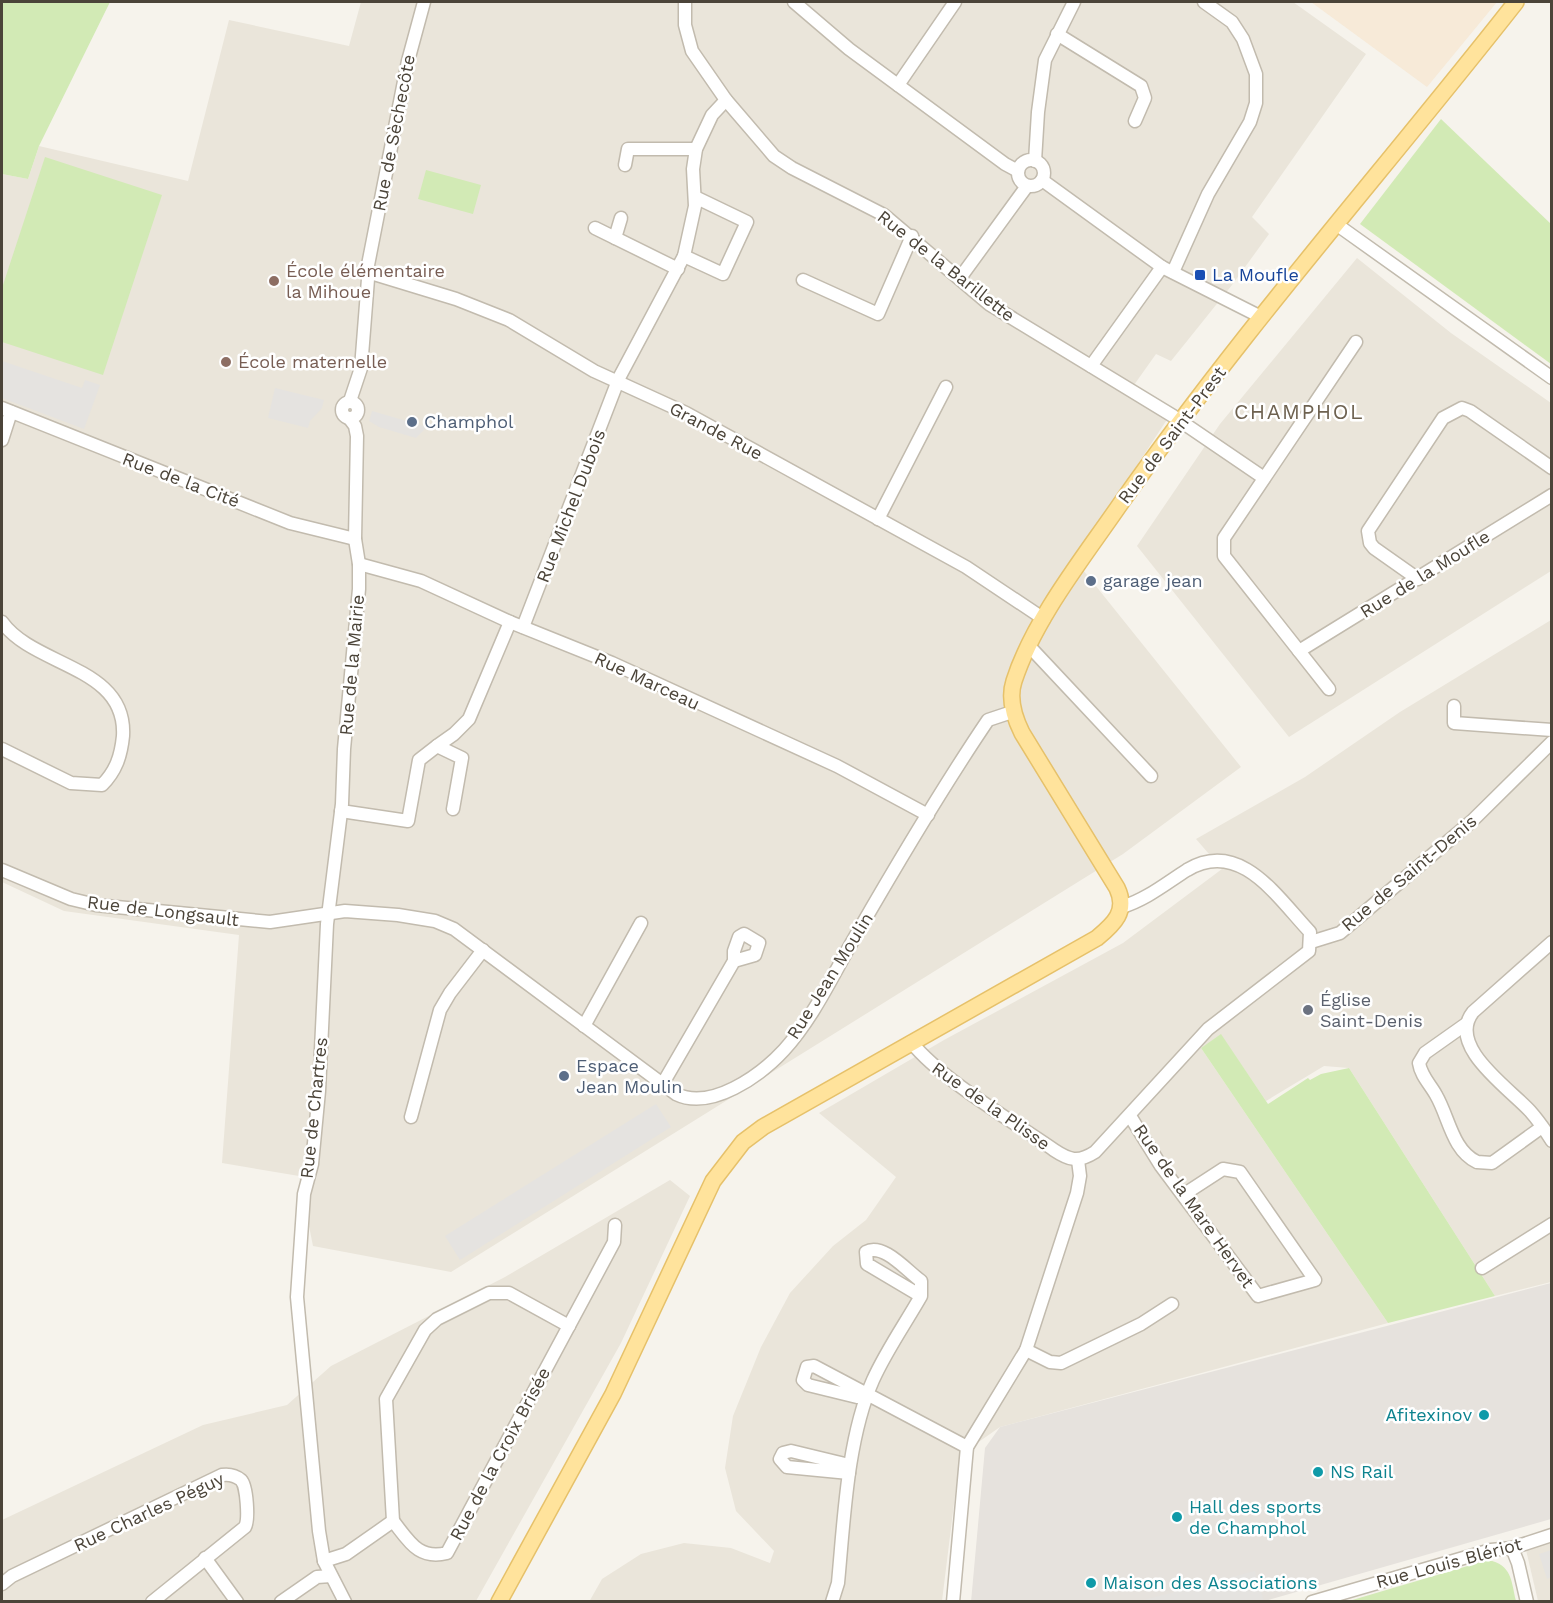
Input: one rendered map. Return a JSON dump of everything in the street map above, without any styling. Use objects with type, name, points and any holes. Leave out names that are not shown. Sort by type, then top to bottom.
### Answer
[{"type":"main road","points":[[1502,20],[1516,2]]},
{"type":"main road","points":[[1502,20],[1522,2]]},
{"type":"main road","name":"Rue de Saint-Prest","points":[[1012,712],[1013,684],[1029,646],[1044,619],[1180,421],[1261,317],[1502,20]]},
{"type":"main road","points":[[499,1602],[612,1394],[713,1181],[729,1158],[763,1126],[1097,938],[1110,927],[1122,907],[1117,888],[1022,733],[1012,712]]},
{"type":"street","name":"Rue de Sèchecôte","points":[[370,273],[406,72],[424,2]]},
{"type":"street","name":"Rue de la Barillette","points":[[685,2],[685,25],[692,51],[726,100],[774,156],[792,168],[884,215],[912,236],[989,304],[1180,421]]},
{"type":"street","points":[[794,2],[849,49],[898,86],[1018,171]]},
{"type":"street","points":[[898,86],[955,2]]},
{"type":"street","points":[[1035,161],[1023,163],[1018,171],[1020,181],[1027,186],[1035,186],[1042,180],[1042,168],[1035,161],[1038,112],[1045,60],[1074,2]]},
{"type":"street","points":[[1091,366],[1184,252],[1208,194],[1250,122],[1256,103],[1256,74],[1243,39],[1232,22],[1204,2]]},
{"type":"street","points":[[1056,34],[1141,86],[1145,98],[1135,121]]},
{"type":"street","points":[[625,165],[628,149],[696,149],[712,115],[726,100]]},
{"type":"street","name":"Rue Michel Dubois","points":[[523,627],[619,384],[619,378],[684,256],[692,226],[695,197],[693,169],[696,149]]},
{"type":"street","points":[[1042,180],[1168,269],[1261,317]]},
{"type":"street","points":[[960,278],[1027,186]]},
{"type":"street","points":[[684,256],[723,274],[747,222],[695,197]]},
{"type":"street","points":[[615,238],[621,218]]},
{"type":"street","points":[[1336,224],[1551,378]]},
{"type":"street","points":[[595,228],[678,269]]},
{"type":"street","points":[[803,280],[878,314],[912,236]]},
{"type":"street","name":"Grande Rue","points":[[370,273],[456,299],[509,320],[619,384],[686,413],[966,567],[1044,619]]},
{"type":"street","name":"Rue de la Mairie","points":[[329,913],[341,811],[359,564],[355,539],[357,436],[355,426],[349,418],[344,416],[341,409],[350,401],[361,368],[370,273]]},
{"type":"street","points":[[1329,689],[1224,556],[1224,538],[1356,342]]},
{"type":"street","points":[[878,519],[946,387]]},
{"type":"street","points":[[1418,579],[1374,549],[1370,543],[1368,531],[1443,418],[1462,408],[1470,411],[1551,468]]},
{"type":"street","points":[[2,440],[6,410]]},
{"type":"street","name":"Rue de la Cité","points":[[6,410],[290,523],[355,539]]},
{"type":"street","points":[[1180,421],[1266,475]]},
{"type":"street","name":"Rue de la Moufle","points":[[1299,651],[1551,495]]},
{"type":"street","name":"Rue Marceau","points":[[359,564],[421,581],[510,622],[612,663],[837,766],[928,815]]},
{"type":"street","points":[[2,622],[18,640],[100,683],[112,695],[120,708],[123,726],[118,763],[102,785],[71,783],[2,748]]},
{"type":"street","points":[[341,811],[408,821],[419,760],[454,734],[469,718],[510,622]]},
{"type":"street","points":[[1029,646],[1151,776]]},
{"type":"street","points":[[1454,706],[1454,723],[1551,729]]},
{"type":"street","name":"Rue Jean Moulin","points":[[329,913],[345,910],[435,921],[454,929],[662,1085],[682,1097],[712,1098],[732,1089],[783,1052],[804,1024],[928,815],[988,720],[1012,712]]},
{"type":"street","name":"Rue de Saint-Denis","points":[[1311,942],[1340,933],[1472,821],[1551,742]]},
{"type":"street","points":[[436,746],[462,758],[453,809]]},
{"type":"street","points":[[953,1602],[967,1447],[1026,1350],[1077,1193],[1080,1176],[1077,1160],[1095,1152],[1208,1029],[1309,951],[1311,942],[1310,932],[1253,871],[1235,862],[1219,860],[1202,862],[1147,897],[1122,907]]},
{"type":"street","name":"Rue de Longsault","points":[[2,870],[71,899],[96,905],[270,922],[329,913]]},
{"type":"street","name":"Rue de Chartres","points":[[329,913],[319,1091],[312,1164],[304,1194],[297,1297],[299,1339],[324,1561],[345,1602]]},
{"type":"street","points":[[584,1026],[641,923]]},
{"type":"street","points":[[1542,1126],[1492,1163],[1477,1162],[1460,1147],[1436,1096],[1421,1074],[1419,1063],[1425,1053],[1466,1024],[1473,1012],[1551,942]]},
{"type":"street","points":[[411,1117],[440,1010],[483,950]]},
{"type":"street","points":[[662,1085],[734,961]]},
{"type":"street","points":[[1466,1024],[1466,1037],[1483,1065],[1532,1113],[1551,1141]]},
{"type":"street","name":"Rue de la Plisse","points":[[911,1042],[926,1059],[940,1070],[1054,1150],[1068,1159],[1077,1160]]},
{"type":"street","name":"Rue de la Mare Hervet","points":[[1130,1116],[1183,1195],[1257,1296],[1315,1280],[1240,1172],[1223,1169],[1183,1195]]},
{"type":"street","points":[[1482,1268],[1551,1224]]},
{"type":"street","name":"Rue de la Croix Brisée","points":[[393,1521],[415,1548],[433,1556],[447,1553],[614,1242],[615,1225]]},
{"type":"street","points":[[832,1602],[838,1583],[849,1469],[868,1397],[873,1381],[921,1296],[921,1281],[880,1250],[871,1249],[866,1252],[867,1264],[921,1296]]},
{"type":"street","points":[[324,1561],[346,1554],[393,1521],[386,1399],[425,1330],[437,1318],[489,1293],[509,1293],[569,1326]]},
{"type":"street","points":[[1026,1350],[1043,1359],[1061,1363],[1141,1324],[1172,1304]]},
{"type":"street","points":[[868,1397],[967,1447]]},
{"type":"street","name":"Rue Charles Péguy","points":[[2,1584],[22,1571],[222,1475],[230,1474],[243,1482],[248,1523],[152,1602]]},
{"type":"street","name":"Rue Louis Blériot","points":[[1312,1602],[1491,1550],[1512,1548],[1551,1535]]},
{"type":"street","points":[[1512,1548],[1527,1602]]},
{"type":"street","points":[[205,1558],[237,1602]]},
{"type":"street","points":[[281,1602],[317,1577],[331,1576]]},
{"type":"shaded area","points":[[361,2],[1293,2],[1366,54],[1252,217],[1269,234],[1232,285],[1171,361],[1156,354],[1134,385],[1168,418],[1075,560],[1241,767],[1123,854],[451,1272],[313,1246],[299,1176],[222,1163],[239,935],[64,911],[2,882],[2,174],[28,179],[39,146],[188,181],[229,20],[349,46]]},
{"type":"shaded area","points":[[1311,2],[1497,2],[1427,87]]},
{"type":"shaded area","points":[[1357,258],[1451,333],[1551,403],[1551,571],[1289,737],[1137,546],[1220,424]]},
{"type":"shaded area","points":[[2,361],[82,388],[85,380],[100,385],[84,429],[2,398]]},
{"type":"shaded area","points":[[275,388],[324,400],[322,408],[310,421],[308,428],[268,418]]},
{"type":"shaded area","points":[[372,411],[427,427],[416,438],[379,427],[369,421]]},
{"type":"shaded area","points":[[1551,620],[1551,1282],[1495,1296],[1349,1068],[1324,1066],[1266,1101],[1221,1035],[1201,1048],[1388,1323],[1000,1427],[960,1455],[942,1601],[589,1602],[602,1579],[641,1554],[684,1543],[731,1548],[770,1563],[774,1551],[736,1511],[725,1468],[733,1416],[761,1347],[790,1293],[833,1246],[866,1220],[896,1177],[819,1113],[944,1040],[1123,943],[1222,869],[1196,839],[1305,777],[1400,712]]},
{"type":"shaded area","points":[[656,1104],[671,1127],[460,1260],[445,1236]]},
{"type":"shaded area","points":[[670,1180],[690,1196],[621,1343],[476,1601],[2,1602],[2,1520],[203,1425],[287,1405],[331,1366],[505,1277]]},
{"type":"shaded area","points":[[1551,1283],[1551,1519],[1265,1601],[971,1602],[985,1448],[1000,1427]]},
{"type":"shaded area","points":[[1551,1543],[1551,1601],[1538,1601],[1526,1550]]},
{"type":"shaded area","points":[[1551,1550],[1551,1577],[1547,1579],[1539,1554]]},
{"type":"shaded area","points":[[1255,1571],[1264,1601],[1140,1601]]},
{"type":"green space","points":[[2,2],[110,2],[39,146],[28,179],[2,174]]},
{"type":"green space","points":[[1441,119],[1551,224],[1551,364],[1360,224]]},
{"type":"green space","points":[[45,157],[162,195],[103,375],[2,342],[2,288]]},
{"type":"green space","points":[[426,170],[481,185],[473,214],[418,199]]},
{"type":"green space","points":[[1221,1034],[1268,1104],[1308,1078],[1310,1080],[1321,1074],[1349,1068],[1495,1296],[1388,1323],[1201,1048]]},
{"type":"green space","points":[[1488,1560],[1502,1566],[1509,1574],[1516,1601],[1349,1601]]},
{"type":"place","name":"La Moufle","points":[[1200,275]]},
{"type":"place","name":"École élémentaire la Mihoue","points":[[274,281]]},
{"type":"place","name":"École maternelle","points":[[226,362]]},
{"type":"place","name":"Champhol","points":[[412,422]]},
{"type":"place","name":"garage jean","points":[[1091,581]]},
{"type":"place","name":"Église Saint-Denis","points":[[1308,1010]]},
{"type":"place","name":"Espace Jean Moulin","points":[[564,1076]]},
{"type":"place","name":"Afitexinov","points":[[1484,1415]]},
{"type":"place","name":"NS Rail","points":[[1318,1472]]},
{"type":"place","name":"Hall des sports de Champhol","points":[[1177,1517]]},
{"type":"place","name":"Maison des Associations","points":[[1091,1583]]},
{"type":"district","name":"CHAMPHOL","points":[[1299,412]]}]
